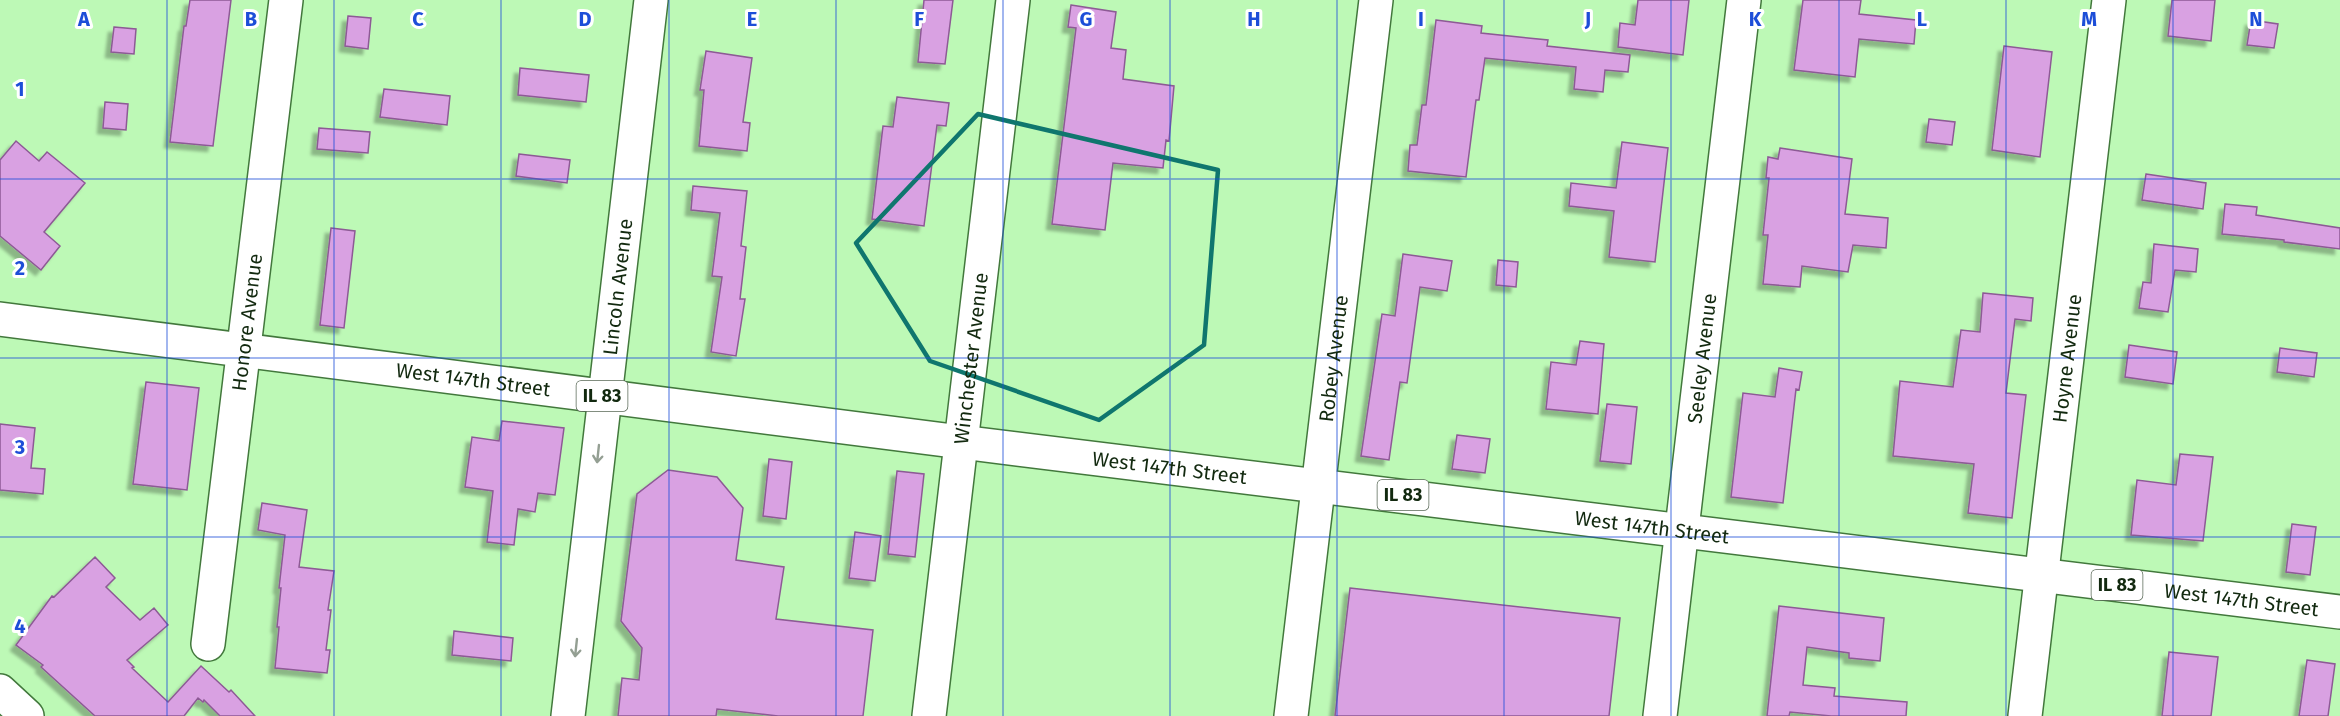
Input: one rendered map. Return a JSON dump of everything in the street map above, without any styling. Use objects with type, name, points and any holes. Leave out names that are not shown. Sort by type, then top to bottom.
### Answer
[{"type":"street","name":"Honore Avenue","points":[[208,644],[286,0]]},
{"type":"street","name":"Lincoln Avenue","points":[[568,716],[651,0]]},
{"type":"street","name":"Winchester Avenue","points":[[928,716],[1013,0]]},
{"type":"street","name":"Robey Avenue","points":[[1291,716],[1377,0]]},
{"type":"street","name":"Seeley Avenue","points":[[1660,716],[1744,0]]},
{"type":"street","name":"Hoyne Avenue","points":[[2025,716],[2109,0]]},
{"type":"street","name":"West 147th Street","points":[[0,319],[961,442],[1318,484],[2340,612]]},
{"type":"street","points":[[0,691],[27,716]]},
{"type":"highlighted area","points":[[978,114],[1218,170],[1204,345],[1099,420],[930,361],[856,243]]},
{"type":"building","points":[[190,0],[231,0],[213,146],[170,142],[184,26],[186,26]]},
{"type":"building","points":[[924,0],[953,0],[945,64],[918,62]]},
{"type":"building","points":[[1638,0],[1689,0],[1683,55],[1618,47],[1620,23],[1635,25]]},
{"type":"building","points":[[1803,0],[1861,0],[1859,14],[1916,20],[1914,44],[1859,39],[1855,77],[1794,70]]},
{"type":"building","points":[[2172,0],[2215,0],[2211,41],[2168,36]]},
{"type":"building","points":[[1071,5],[1116,12],[1111,48],[1126,50],[1123,79],[1174,86],[1169,141],[1166,140],[1163,168],[1113,163],[1105,230],[1052,224],[1076,28],[1068,27]]},
{"type":"building","points":[[348,16],[371,18],[368,49],[345,46]]},
{"type":"building","points":[[1436,20],[1482,26],[1481,33],[1548,40],[1547,46],[1630,55],[1628,72],[1605,70],[1603,92],[1574,89],[1576,67],[1485,58],[1479,100],[1476,100],[1466,177],[1408,171],[1410,145],[1417,145],[1422,105],[1426,105]]},
{"type":"building","points":[[2251,20],[2278,24],[2274,48],[2247,45]]},
{"type":"building","points":[[114,27],[136,29],[134,54],[111,52]]},
{"type":"building","points":[[2004,46],[2052,52],[2040,157],[1992,150]]},
{"type":"building","points":[[706,51],[752,58],[743,122],[750,123],[747,151],[699,146],[704,90],[700,90]]},
{"type":"building","points":[[520,68],[589,75],[586,102],[518,95]]},
{"type":"building","points":[[384,89],[450,96],[447,125],[380,117]]},
{"type":"building","points":[[897,97],[949,103],[946,126],[937,125],[924,226],[872,219],[883,126],[893,127]]},
{"type":"building","points":[[105,102],[128,104],[126,130],[103,128]]},
{"type":"building","points":[[1929,119],[1955,122],[1952,145],[1926,142]]},
{"type":"building","points":[[319,128],[370,132],[368,153],[317,149]]},
{"type":"building","points":[[16,141],[39,161],[47,152],[85,183],[44,232],[60,246],[41,270],[0,236],[0,160]]},
{"type":"building","points":[[1622,142],[1668,148],[1655,262],[1609,257],[1614,211],[1569,206],[1571,183],[1616,188]]},
{"type":"building","points":[[1780,148],[1852,159],[1845,214],[1888,218],[1886,248],[1853,245],[1848,272],[1802,266],[1800,287],[1763,284],[1768,235],[1763,235],[1769,178],[1766,178],[1768,157],[1778,159]]},
{"type":"building","points":[[519,154],[570,160],[567,183],[516,176]]},
{"type":"building","points":[[2146,174],[2206,183],[2203,209],[2142,200]]},
{"type":"building","points":[[693,186],[747,191],[741,246],[746,247],[740,299],[745,299],[736,356],[711,352],[722,277],[712,276],[720,213],[691,210]]},
{"type":"building","points":[[2225,204],[2257,207],[2256,215],[2340,228],[2340,249],[2284,242],[2284,240],[2222,234]]},
{"type":"building","points":[[331,228],[355,231],[344,328],[320,325]]},
{"type":"building","points":[[2154,244],[2198,249],[2196,272],[2175,270],[2168,312],[2139,308],[2143,282],[2151,283]]},
{"type":"building","points":[[1403,254],[1452,261],[1447,291],[1420,287],[1407,383],[1400,382],[1389,460],[1361,456],[1382,314],[1395,316]]},
{"type":"building","points":[[1498,260],[1518,262],[1516,287],[1496,285]]},
{"type":"building","points":[[1983,293],[2033,298],[2031,321],[2015,319],[2006,393],[2026,395],[2012,518],[1968,513],[1974,464],[1893,456],[1900,381],[1953,387],[1961,330],[1980,332]]},
{"type":"building","points":[[1580,341],[1604,344],[1598,414],[1546,409],[1551,362],[1576,365]]},
{"type":"building","points":[[2129,345],[2177,352],[2173,384],[2125,377]]},
{"type":"building","points":[[2280,348],[2317,353],[2314,377],[2277,372]]},
{"type":"building","points":[[1779,368],[1802,372],[1799,390],[1796,389],[1783,503],[1731,497],[1743,393],[1775,397]]},
{"type":"building","points":[[146,382],[199,388],[187,490],[133,484]]},
{"type":"building","points":[[1607,404],[1637,407],[1631,464],[1600,461]]},
{"type":"building","points":[[502,421],[564,428],[555,495],[538,493],[535,512],[518,509],[514,545],[487,542],[493,491],[465,487],[472,437],[499,441]]},
{"type":"building","points":[[0,424],[35,428],[31,468],[45,469],[43,494],[0,490]]},
{"type":"building","points":[[1457,435],[1490,439],[1485,473],[1452,469]]},
{"type":"building","points":[[2180,454],[2213,457],[2203,541],[2131,535],[2137,480],[2176,485]]},
{"type":"building","points":[[769,459],[792,462],[786,519],[763,516]]},
{"type":"building","points":[[668,470],[717,477],[743,508],[736,560],[784,567],[776,619],[873,630],[863,716],[778,716],[717,709],[716,716],[618,716],[622,678],[639,680],[642,648],[621,621],[637,494]]},
{"type":"building","points":[[897,471],[924,474],[915,557],[888,554]]},
{"type":"building","points":[[262,503],[307,510],[299,567],[334,571],[328,610],[331,610],[326,650],[330,650],[327,673],[275,668],[281,588],[279,588],[285,535],[258,530]]},
{"type":"building","points":[[2292,524],[2316,527],[2310,575],[2286,572]]},
{"type":"building","points":[[855,532],[881,536],[875,581],[849,578]]},
{"type":"building","points":[[95,557],[115,578],[106,587],[140,620],[154,608],[168,625],[127,660],[134,667],[132,668],[168,702],[201,666],[229,692],[231,690],[255,716],[220,716],[204,700],[203,702],[198,698],[184,716],[95,716],[41,667],[43,665],[16,645],[52,596],[54,597]]},
{"type":"building","points":[[1350,588],[1620,618],[1609,716],[1335,716]]},
{"type":"building","points":[[1779,606],[1884,618],[1880,661],[1849,658],[1849,653],[1807,647],[1803,685],[1835,688],[1834,696],[1907,702],[1906,716],[1831,716],[1790,712],[1789,716],[1767,716]]},
{"type":"building","points":[[454,631],[513,638],[511,661],[452,655]]},
{"type":"building","points":[[2169,652],[2218,657],[2211,716],[2162,716]]},
{"type":"building","points":[[2307,660],[2335,664],[2328,716],[2299,716]]}]
